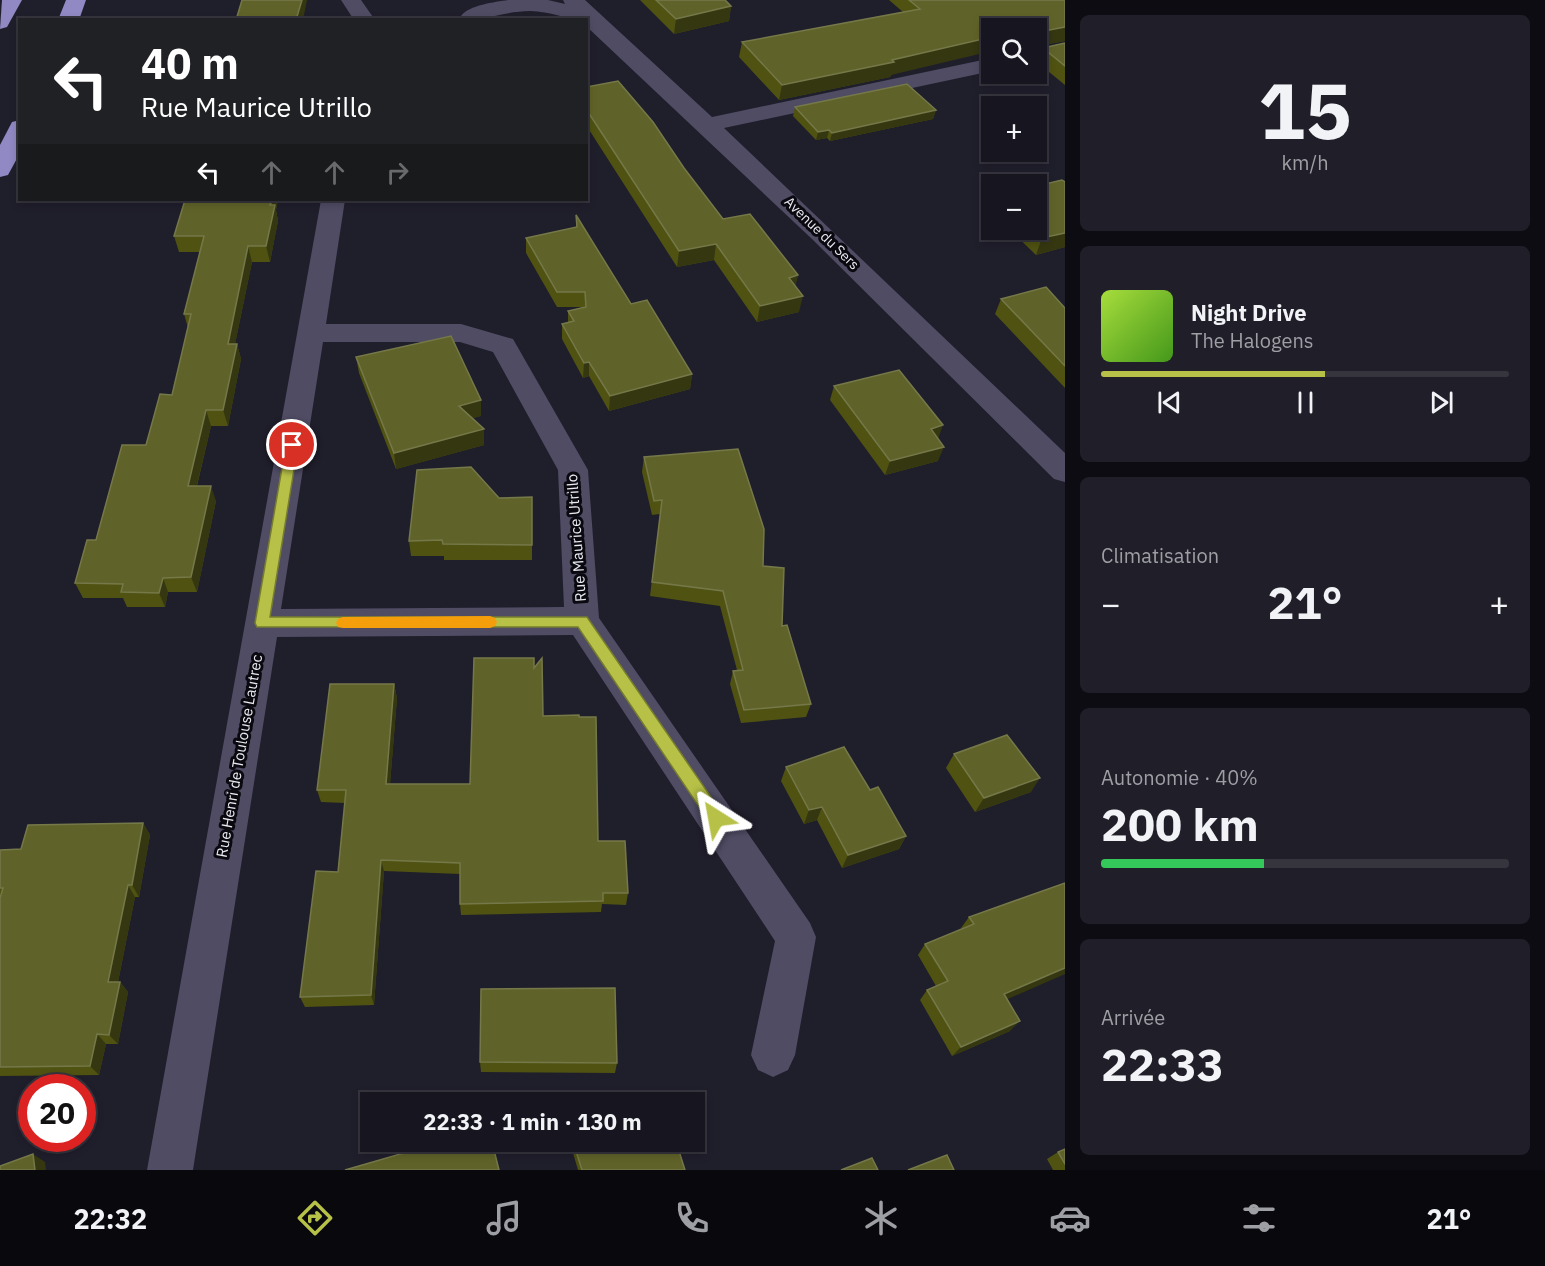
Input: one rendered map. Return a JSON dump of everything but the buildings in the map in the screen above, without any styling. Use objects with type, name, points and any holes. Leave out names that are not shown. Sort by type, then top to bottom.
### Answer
[{"type":"highway","points":[[0,23],[12,0]]},
{"type":"highway","points":[[69,18],[76,0]]},
{"type":"highway","points":[[0,170],[18,131]]},
{"type":"street","points":[[351,0],[364,18]]},
{"type":"street","name":"Avenue du Sers","points":[[573,0],[961,366],[1065,471]]},
{"type":"street","points":[[474,12],[499,4],[537,3],[579,13],[587,18]]},
{"type":"street","points":[[588,18],[602,27]]},
{"type":"street","points":[[707,125],[981,66]]},
{"type":"street","name":"Rue Henri de Toulouse Lautrec","points":[[170,1170],[333,201]]},
{"type":"street","name":"Rue Maurice Utrillo","points":[[262,623],[582,621],[573,470],[503,346],[461,333],[311,333]]},
{"type":"street","points":[[582,621],[796,937],[773,1055]]},
{"type":"slow traffic","points":[[343,623],[490,622]]},
{"type":"route","points":[[292,445],[262,623],[582,621],[716,818]]}]
